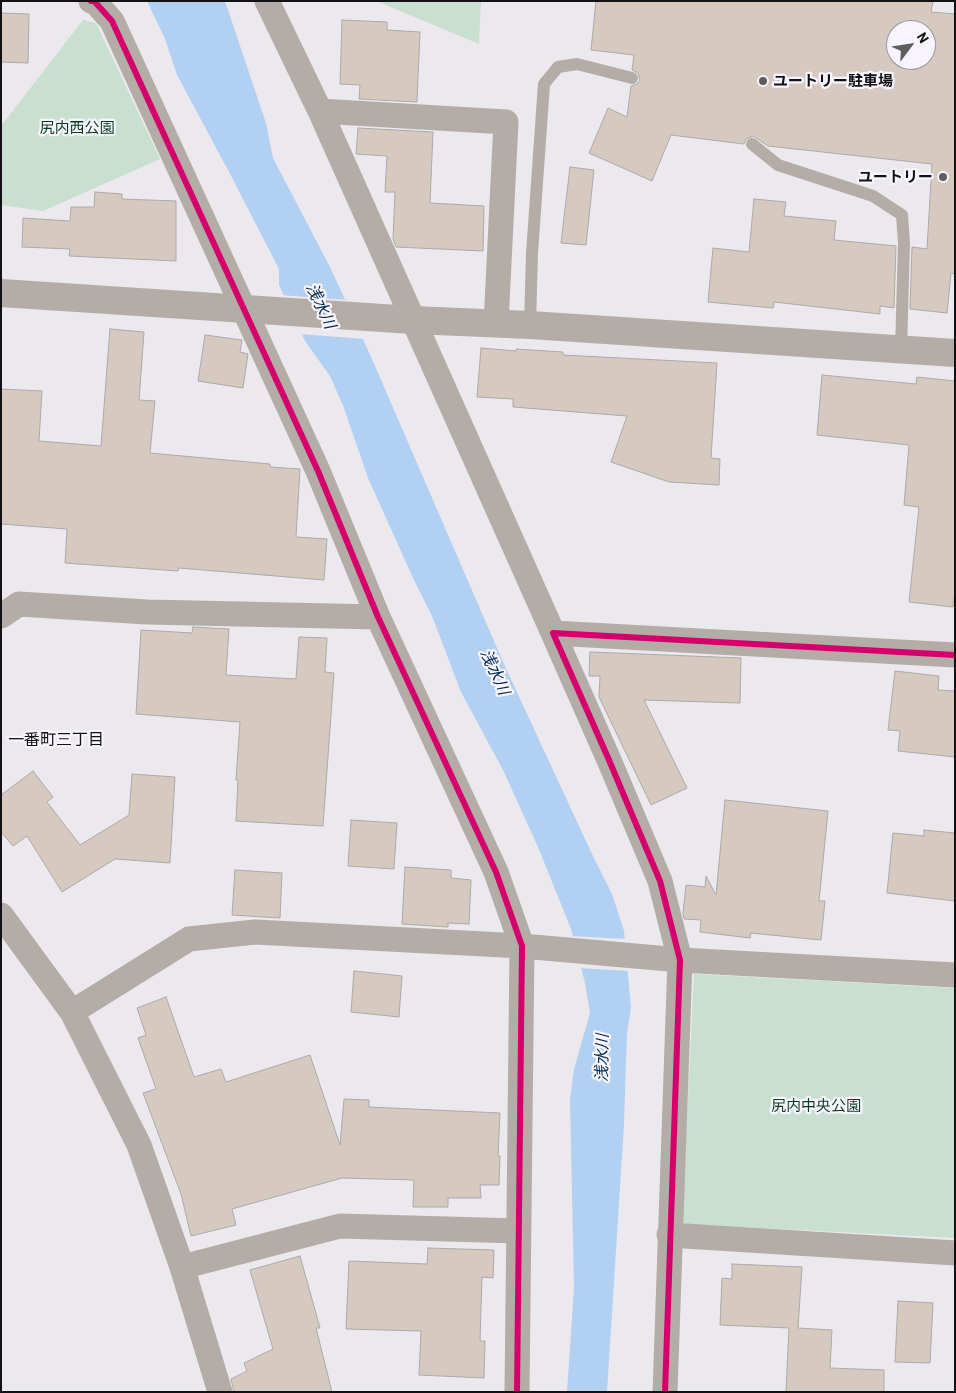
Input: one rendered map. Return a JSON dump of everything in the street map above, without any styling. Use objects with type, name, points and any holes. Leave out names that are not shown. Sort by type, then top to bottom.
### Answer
[{"type":"street","points":[[91,1],[94,1],[112,21],[253,309],[378,617],[530,948],[518,1231],[517,1392]]},
{"type":"street","points":[[267,1],[320,111],[405,320],[553,633],[660,881],[680,960],[665,1392]]},
{"type":"street","points":[[320,111],[506,122],[496,324]]},
{"type":"street","points":[[1,292],[405,320],[530,325],[955,353]]},
{"type":"street","points":[[1,616],[20,604],[147,612],[378,617]]},
{"type":"street","points":[[553,633],[955,655]]},
{"type":"street","points":[[1,915],[72,1012],[139,1145],[182,1267],[220,1392]]},
{"type":"street","points":[[72,1012],[190,939],[255,932],[530,948],[680,960],[955,975]]},
{"type":"street","points":[[182,1267],[340,1226],[518,1231]]},
{"type":"street","points":[[670,1235],[955,1253]]},
{"type":"lane","points":[[530,325],[532,252],[544,84],[558,66],[577,64],[632,78]]},
{"type":"lane","points":[[752,144],[778,165],[873,196],[902,215],[904,242],[901,350]]},
{"type":"green space","points":[[376,1],[481,1],[479,44]]},
{"type":"green space","name":"尻内西公園","points":[[83,20],[96,23],[160,159],[43,211],[1,205],[1,126]]},
{"type":"green space","name":"尻内中央公園","points":[[694,974],[955,988],[955,1238],[682,1224]]},
{"type":"water","name":"浅水川","points":[[147,1],[225,1],[266,123],[273,158],[331,269],[503,662],[612,894],[624,931],[631,1008],[627,1033],[624,1124],[607,1392],[567,1392],[574,1288],[570,1100],[574,1069],[590,1013],[585,983],[571,929],[538,847],[503,770],[461,692],[432,616],[368,478],[344,408],[330,376],[305,341],[279,285],[279,269],[177,75],[165,39]]},
{"type":"pier","points":[[280,295],[348,300],[365,339],[299,334]]},
{"type":"pier","points":[[570,936],[627,939],[630,971],[578,968]]},
{"type":"building","name":"ユートリー駐車場","points":[[596,1],[933,1],[931,12],[955,14],[955,274],[951,273],[947,313],[910,309],[912,247],[927,249],[932,164],[768,146],[753,136],[746,139],[744,144],[671,135],[652,181],[589,153],[608,108],[627,117],[631,86],[637,84],[640,80],[638,73],[632,70],[634,55],[591,50]]},
{"type":"building","points":[[1,13],[29,14],[28,63],[1,62]]},
{"type":"building","points":[[342,20],[387,22],[387,30],[420,32],[417,102],[359,99],[360,85],[340,84]]},
{"type":"building","points":[[358,128],[433,132],[430,203],[484,206],[483,251],[396,247],[393,239],[395,192],[385,192],[387,156],[356,154]]},
{"type":"building","points":[[570,167],[594,170],[586,245],[561,243]]},
{"type":"building","points":[[95,192],[122,194],[122,199],[176,201],[176,261],[69,256],[70,249],[22,247],[23,218],[70,221],[71,207],[94,207]]},
{"type":"building","points":[[754,199],[786,202],[784,216],[836,221],[834,240],[896,246],[894,308],[880,306],[880,314],[774,302],[773,308],[708,302],[713,248],[749,252]]},
{"type":"building","points":[[110,329],[144,332],[139,400],[155,401],[150,453],[270,464],[270,467],[300,469],[296,537],[327,539],[324,580],[179,568],[178,571],[65,563],[67,529],[1,524],[1,389],[42,391],[39,441],[101,446]]},
{"type":"building","points":[[205,335],[242,340],[240,352],[248,354],[243,388],[198,381]]},
{"type":"building","points":[[481,348],[563,352],[563,355],[717,363],[711,458],[720,459],[719,485],[669,482],[611,462],[627,416],[513,407],[513,399],[477,397]]},
{"type":"building","points":[[822,375],[916,384],[917,377],[955,381],[955,591],[953,607],[909,602],[919,507],[904,505],[909,445],[817,435]]},
{"type":"building","points":[[193,627],[229,629],[226,675],[296,679],[299,637],[327,638],[325,672],[334,673],[323,826],[236,821],[238,780],[236,780],[240,722],[136,714],[141,630],[192,633]]},
{"type":"building","points":[[590,652],[741,658],[740,703],[644,700],[687,788],[651,805],[599,697],[600,676],[589,676]]},
{"type":"building","points":[[895,671],[939,676],[938,690],[955,691],[955,757],[898,751],[900,731],[888,730]]},
{"type":"building","points":[[33,771],[53,797],[47,802],[80,845],[129,815],[132,774],[175,777],[170,863],[115,859],[62,892],[27,836],[13,846],[1,832],[1,795]]},
{"type":"building","points":[[725,800],[828,811],[819,901],[825,901],[821,940],[751,933],[750,938],[700,932],[701,920],[684,919],[686,885],[705,887],[706,876],[716,895]]},
{"type":"building","points":[[351,820],[397,823],[394,869],[348,866]]},
{"type":"building","points":[[924,830],[955,833],[955,901],[887,893],[893,833],[924,836]]},
{"type":"building","points":[[405,867],[451,870],[451,878],[471,880],[469,924],[448,923],[448,927],[402,924]]},
{"type":"building","points":[[235,870],[282,873],[280,918],[232,915]]},
{"type":"building","points":[[354,971],[402,976],[399,1017],[351,1012]]},
{"type":"building","points":[[166,997],[194,1077],[221,1069],[226,1082],[310,1055],[340,1145],[344,1099],[369,1100],[369,1107],[500,1113],[499,1185],[480,1185],[481,1198],[448,1198],[448,1207],[413,1207],[414,1180],[342,1178],[232,1209],[236,1225],[191,1236],[181,1194],[143,1093],[156,1089],[138,1038],[146,1035],[137,1008]]},
{"type":"building","points":[[428,1248],[494,1250],[493,1278],[482,1277],[480,1341],[485,1341],[484,1378],[419,1375],[421,1331],[346,1329],[349,1261],[427,1264]]},
{"type":"building","points":[[300,1256],[320,1328],[316,1328],[332,1392],[234,1392],[231,1379],[247,1371],[244,1363],[273,1349],[250,1270]]},
{"type":"building","points":[[732,1264],[802,1267],[798,1328],[832,1330],[830,1368],[884,1370],[884,1392],[786,1392],[789,1328],[720,1325],[722,1278],[732,1279]]},
{"type":"building","points":[[898,1301],[933,1303],[930,1363],[895,1362]]},
{"type":"cycle path","points":[[91,1],[94,1],[112,21],[318,471],[378,617],[496,872],[522,946],[517,1392]]},
{"type":"cycle path","points":[[665,1392],[680,960],[660,881],[553,633],[955,655]]},
{"type":"place","name":"ユートリー駐車場","points":[[763,81]]},
{"type":"place","name":"ユートリー","points":[[943,177]]},
{"type":"district","name":"一番町三丁目","points":[[56,740]]}]
